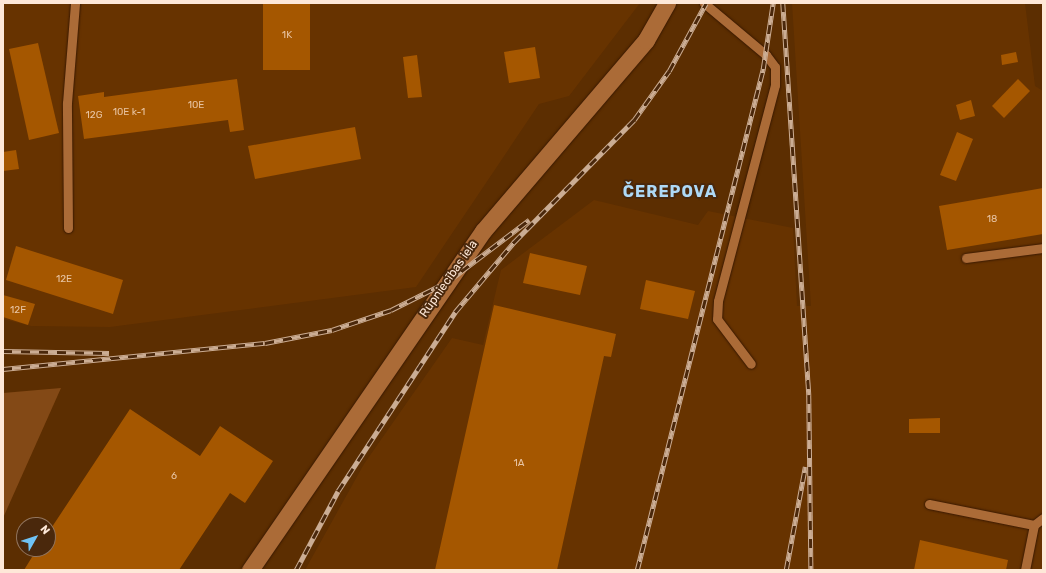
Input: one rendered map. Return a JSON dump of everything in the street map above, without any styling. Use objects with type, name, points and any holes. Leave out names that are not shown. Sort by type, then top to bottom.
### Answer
[{"type":"street","name":"Rūpniecības iela","points":[[250,570],[483,231],[646,40],[667,3]]},
{"type":"lane","points":[[68,228],[67,103],[75,3]]},
{"type":"lane","points":[[704,3],[766,55],[775,67],[775,85],[718,301],[717,319],[751,364]]},
{"type":"lane","points":[[966,258],[1043,248]]},
{"type":"lane","points":[[929,504],[1034,525]]},
{"type":"lane","points":[[1025,570],[1034,525],[1043,518]]},
{"type":"shaded area","points":[[3,3],[640,3],[569,96],[539,104],[416,287],[110,327],[31,326],[3,319]]},
{"type":"shaded area","points":[[792,3],[1025,3],[1035,86],[1043,91],[1043,570],[305,570],[364,464],[452,338],[483,345],[501,270],[594,200],[698,225],[708,211],[793,228],[797,306],[811,306]]},
{"type":"shaded area","points":[[61,388],[3,518],[3,393]]},
{"type":"building","points":[[263,3],[310,3],[310,70],[263,70]]},
{"type":"building","points":[[38,43],[59,133],[29,140],[9,49]]},
{"type":"building","points":[[535,47],[540,78],[509,83],[504,52]]},
{"type":"building","points":[[1016,52],[1018,62],[1002,65],[1001,55]]},
{"type":"building","points":[[417,55],[422,97],[408,98],[403,57]]},
{"type":"building","points":[[237,79],[244,130],[230,132],[228,120],[84,139],[78,96],[104,92],[104,97]]},
{"type":"building","points":[[1018,79],[1030,91],[1004,118],[992,106]]},
{"type":"building","points":[[971,100],[975,116],[960,120],[956,105]]},
{"type":"building","points":[[355,127],[361,159],[255,179],[248,146]]},
{"type":"building","points":[[957,132],[973,139],[956,181],[940,175]]},
{"type":"building","points":[[16,150],[19,169],[3,171],[3,152]]},
{"type":"building","points":[[1043,188],[1043,234],[947,250],[939,206]]},
{"type":"building","points":[[16,246],[123,280],[113,314],[6,280]]},
{"type":"building","points":[[530,253],[587,266],[580,295],[523,283]]},
{"type":"building","points":[[646,280],[695,291],[688,319],[640,309]]},
{"type":"building","points":[[3,295],[35,304],[28,325],[3,317]]},
{"type":"building","points":[[494,305],[616,334],[611,357],[604,356],[557,570],[435,570]]},
{"type":"building","points":[[130,409],[200,456],[220,426],[273,461],[245,503],[230,493],[179,570],[24,570],[32,557],[56,557],[56,521]]},
{"type":"building","points":[[940,418],[940,433],[909,433],[909,419]]},
{"type":"building","points":[[920,540],[1008,560],[1006,570],[914,570]]},
{"type":"railway","points":[[296,570],[338,491],[455,312],[514,242],[634,120],[669,71],[706,3]]},
{"type":"railway","points":[[637,570],[763,69],[773,3]]},
{"type":"railway","points":[[783,3],[809,395],[811,570]]},
{"type":"railway","points":[[3,369],[265,343],[332,330],[391,310],[447,282],[529,220]]},
{"type":"railway","points":[[3,351],[109,353]]},
{"type":"railway","points":[[786,570],[805,467]]},
{"type":"district","name":"ČEREPOVA","points":[[670,192]]}]
